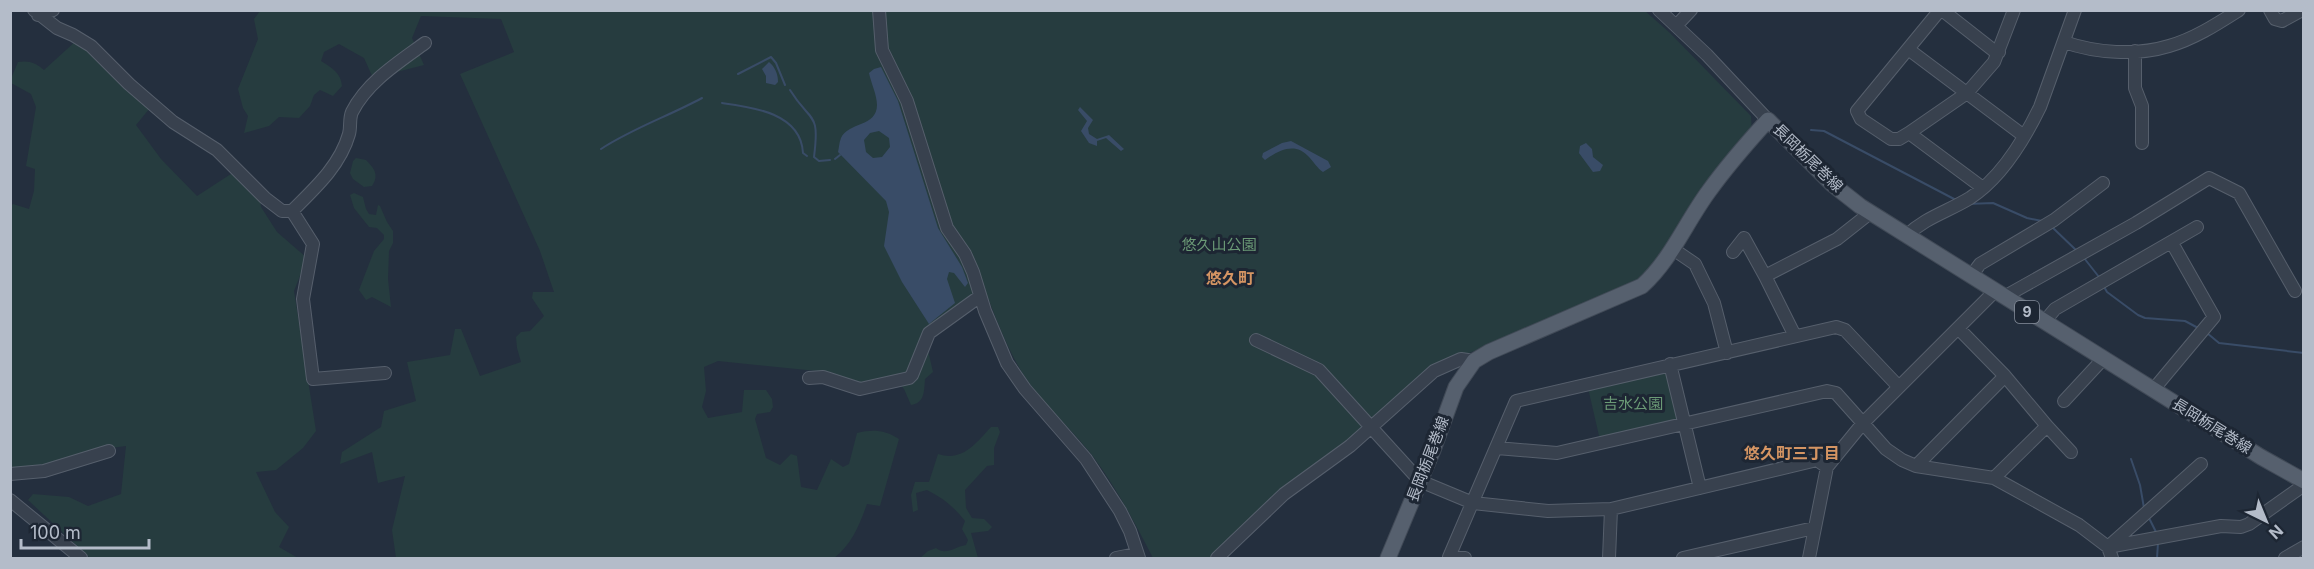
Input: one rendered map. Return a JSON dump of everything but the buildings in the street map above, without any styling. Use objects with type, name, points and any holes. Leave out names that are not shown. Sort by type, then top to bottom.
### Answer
[{"type":"main road","name":"長岡栃尾巻線","points":[[1388,558],[1456,387],[1474,361],[1489,352],[1642,286],[1652,277],[1673,249],[1709,192],[1768,120],[1832,184],[1870,213],[2304,483]]},
{"type":"street","points":[[36,13],[53,10]]},
{"type":"street","points":[[879,10],[882,50],[907,101],[947,228],[965,254],[973,272],[979,297],[1011,370],[1086,459],[1111,495],[1130,531],[1137,556],[1116,558]]},
{"type":"street","points":[[1659,10],[1707,55],[1768,120]]},
{"type":"street","points":[[1676,26],[1691,10]]},
{"type":"street","points":[[1999,52],[1993,50],[1941,10],[1857,111],[1857,114],[1891,139],[1899,140],[1909,134],[1966,93],[1994,62],[1999,52],[2014,10]]},
{"type":"street","points":[[1906,236],[1923,221],[1955,206],[1983,188],[2008,160],[2040,106],[2075,10]]},
{"type":"street","points":[[2064,42],[2092,50],[2135,51],[2168,47],[2239,10]]},
{"type":"street","points":[[2270,10],[2275,19],[2282,21],[2302,10]]},
{"type":"street","points":[[36,13],[57,28],[91,46],[129,84],[173,122],[217,150],[265,198],[282,211],[291,211],[317,186],[334,164],[349,133],[349,120],[353,110],[380,76],[425,43]]},
{"type":"street","points":[[1908,49],[2024,136]]},
{"type":"street","points":[[2135,51],[2135,88],[2142,106],[2142,143]]},
{"type":"street","points":[[1909,134],[1983,188]]},
{"type":"street","points":[[1809,558],[1827,467],[1863,423],[1959,329],[1999,294],[2136,223],[2209,178],[2239,193],[2295,291]]},
{"type":"street","points":[[1971,276],[1980,264],[2054,220],[2103,183]]},
{"type":"street","points":[[291,211],[313,244],[303,299],[313,378],[385,372]]},
{"type":"street","points":[[1765,276],[1837,240],[1870,213]]},
{"type":"street","points":[[2044,322],[2055,309],[2197,227]]},
{"type":"street","points":[[1733,252],[1744,238],[1795,336]]},
{"type":"street","points":[[2153,390],[2214,317],[2172,243]]},
{"type":"street","points":[[1673,249],[1695,264],[1714,303],[1726,353]]},
{"type":"street","points":[[809,378],[823,377],[860,389],[909,378],[929,333],[979,297]]},
{"type":"street","points":[[1465,558],[1449,557],[1516,401],[1836,327],[1845,330],[1899,387]]},
{"type":"street","points":[[1959,329],[2005,376],[2071,452]]},
{"type":"street","points":[[1256,340],[1319,370],[1420,481],[1473,502],[1548,511],[1611,509],[1817,460],[1827,467]]},
{"type":"street","points":[[1217,558],[1284,494],[1338,456],[1434,371],[1461,359],[1474,361]]},
{"type":"street","points":[[2064,401],[2103,359]]},
{"type":"street","points":[[1670,364],[1682,423],[1700,488]]},
{"type":"street","points":[[1916,466],[2005,376]]},
{"type":"street","points":[[1497,448],[1557,453],[1827,391],[1836,393],[1886,449],[1907,463],[1994,478],[2079,525],[2110,553]]},
{"type":"street","points":[[1994,478],[2047,426]]},
{"type":"street","points":[[10,474],[44,471],[109,451]]},
{"type":"street","points":[[2110,553],[2201,464]]},
{"type":"street","points":[[2110,553],[2220,526],[2241,527],[2249,524],[2304,483]]},
{"type":"street","points":[[10,500],[81,558]]},
{"type":"street","points":[[1609,558],[1611,509]]},
{"type":"street","points":[[1683,558],[1814,528]]},
{"type":"street","points":[[2285,558],[2304,547]]},
{"type":"green space","name":"悠久山公園","points":[[1644,10],[1670,33],[1751,116],[1752,134],[1660,260],[1636,283],[1475,351],[1445,360],[1212,558],[1153,558],[1125,505],[1101,467],[1023,374],[1007,344],[985,290],[925,337],[933,372],[925,379],[923,396],[916,404],[911,405],[904,389],[896,379],[861,385],[827,372],[718,361],[704,367],[706,391],[702,407],[708,418],[742,412],[744,390],[766,390],[772,399],[773,407],[770,412],[757,414],[755,419],[766,458],[780,465],[791,454],[797,456],[801,487],[817,490],[831,459],[843,467],[849,464],[857,433],[879,431],[899,439],[880,506],[867,504],[850,541],[834,558],[396,558],[392,530],[405,476],[378,483],[372,452],[340,464],[342,452],[381,427],[384,411],[416,401],[407,362],[450,355],[455,329],[461,329],[480,376],[521,362],[516,337],[521,332],[530,331],[544,316],[532,298],[533,292],[554,292],[540,251],[460,74],[514,52],[501,19],[421,16],[412,38],[424,65],[373,78],[364,58],[339,44],[324,52],[321,61],[338,74],[342,86],[333,96],[320,90],[314,95],[310,106],[299,118],[279,117],[269,126],[244,133],[248,116],[243,108],[238,89],[258,39],[254,19],[260,11]]},
{"type":"green space","points":[[77,40],[150,108],[136,125],[161,159],[197,196],[234,172],[260,199],[261,207],[277,232],[307,258],[294,291],[316,431],[303,448],[276,470],[256,472],[275,512],[289,527],[279,547],[298,558],[90,558],[28,500],[33,494],[69,497],[88,506],[121,494],[126,446],[97,450],[53,463],[11,469],[11,206],[13,204],[29,209],[34,191],[35,169],[26,166],[36,107],[31,94],[10,81],[18,62],[32,63],[44,70]]},
{"type":"green space","points":[[356,158],[366,160],[374,169],[376,175],[372,186],[364,187],[353,179],[350,173]]},
{"type":"green space","points":[[354,193],[363,197],[369,214],[376,215],[378,205],[380,206],[393,231],[393,243],[389,251],[388,279],[391,307],[372,297],[366,300],[359,290],[374,251],[384,239],[384,235],[377,228],[369,227],[354,208],[350,195]]},
{"type":"green space","name":"吉水公園","points":[[1666,369],[1679,421],[1600,440],[1588,388]]},
{"type":"green space","points":[[991,427],[998,427],[1000,432],[994,448],[994,465],[987,466],[965,490],[966,508],[972,518],[984,519],[992,527],[988,531],[971,533],[978,558],[920,558],[936,548],[947,551],[966,545],[968,540],[962,529],[965,521],[957,511],[927,490],[916,493],[918,510],[913,512],[911,495],[915,482],[929,482],[938,454],[955,455],[968,450]]},
{"type":"water","points":[[769,62],[777,73],[778,82],[775,85],[766,83],[766,76],[762,69]]},
{"type":"water","points":[[881,67],[898,101],[938,228],[962,267],[968,283],[965,287],[954,273],[949,272],[947,279],[955,303],[929,324],[902,282],[884,246],[889,212],[886,201],[838,152],[840,140],[845,133],[867,121],[876,112],[877,101],[869,73]],"holes":[[[879,131],[889,138],[890,147],[882,157],[873,158],[866,152],[864,140],[870,133]]]},
{"type":"water","points":[[1080,107],[1093,120],[1088,128],[1089,134],[1097,139],[1109,135],[1124,149],[1121,151],[1106,138],[1097,141],[1097,146],[1089,143],[1081,131],[1087,121],[1078,110]]},
{"type":"water","points":[[1291,141],[1328,161],[1331,167],[1323,172],[1304,152],[1293,148],[1282,150],[1265,160],[1262,157],[1263,153]]},
{"type":"water","points":[[1586,143],[1592,149],[1593,157],[1603,165],[1600,171],[1593,172],[1579,153],[1580,146]]},
{"type":"waterway","points":[[738,74],[771,57],[785,85]]},
{"type":"waterway","points":[[790,90],[815,124],[814,157],[819,161],[830,160]]},
{"type":"waterway","points":[[601,149],[702,98]]},
{"type":"waterway","points":[[722,103],[760,110],[784,121],[794,129],[803,153],[807,156]]},
{"type":"waterway","points":[[1811,130],[1824,131],[1956,200]]},
{"type":"waterway","points":[[835,159],[840,155]]},
{"type":"waterway","points":[[1967,204],[1993,203],[2027,218],[2042,221]]},
{"type":"waterway","points":[[2052,227],[2078,252]]},
{"type":"waterway","points":[[2084,258],[2099,277]]},
{"type":"waterway","points":[[2103,285],[2107,292],[2138,315],[2145,318],[2185,321],[2200,329]]},
{"type":"waterway","points":[[2207,333],[2219,343],[2304,353]]},
{"type":"waterway","points":[[2131,459],[2140,485],[2144,508]]},
{"type":"waterway","points":[[2149,518],[2157,534]]},
{"type":"waterway","points":[[2157,558],[2158,543]]},
{"type":"district","name":"悠久町","points":[[1230,278]]},
{"type":"district","name":"悠久町三丁目","points":[[1792,453]]}]
